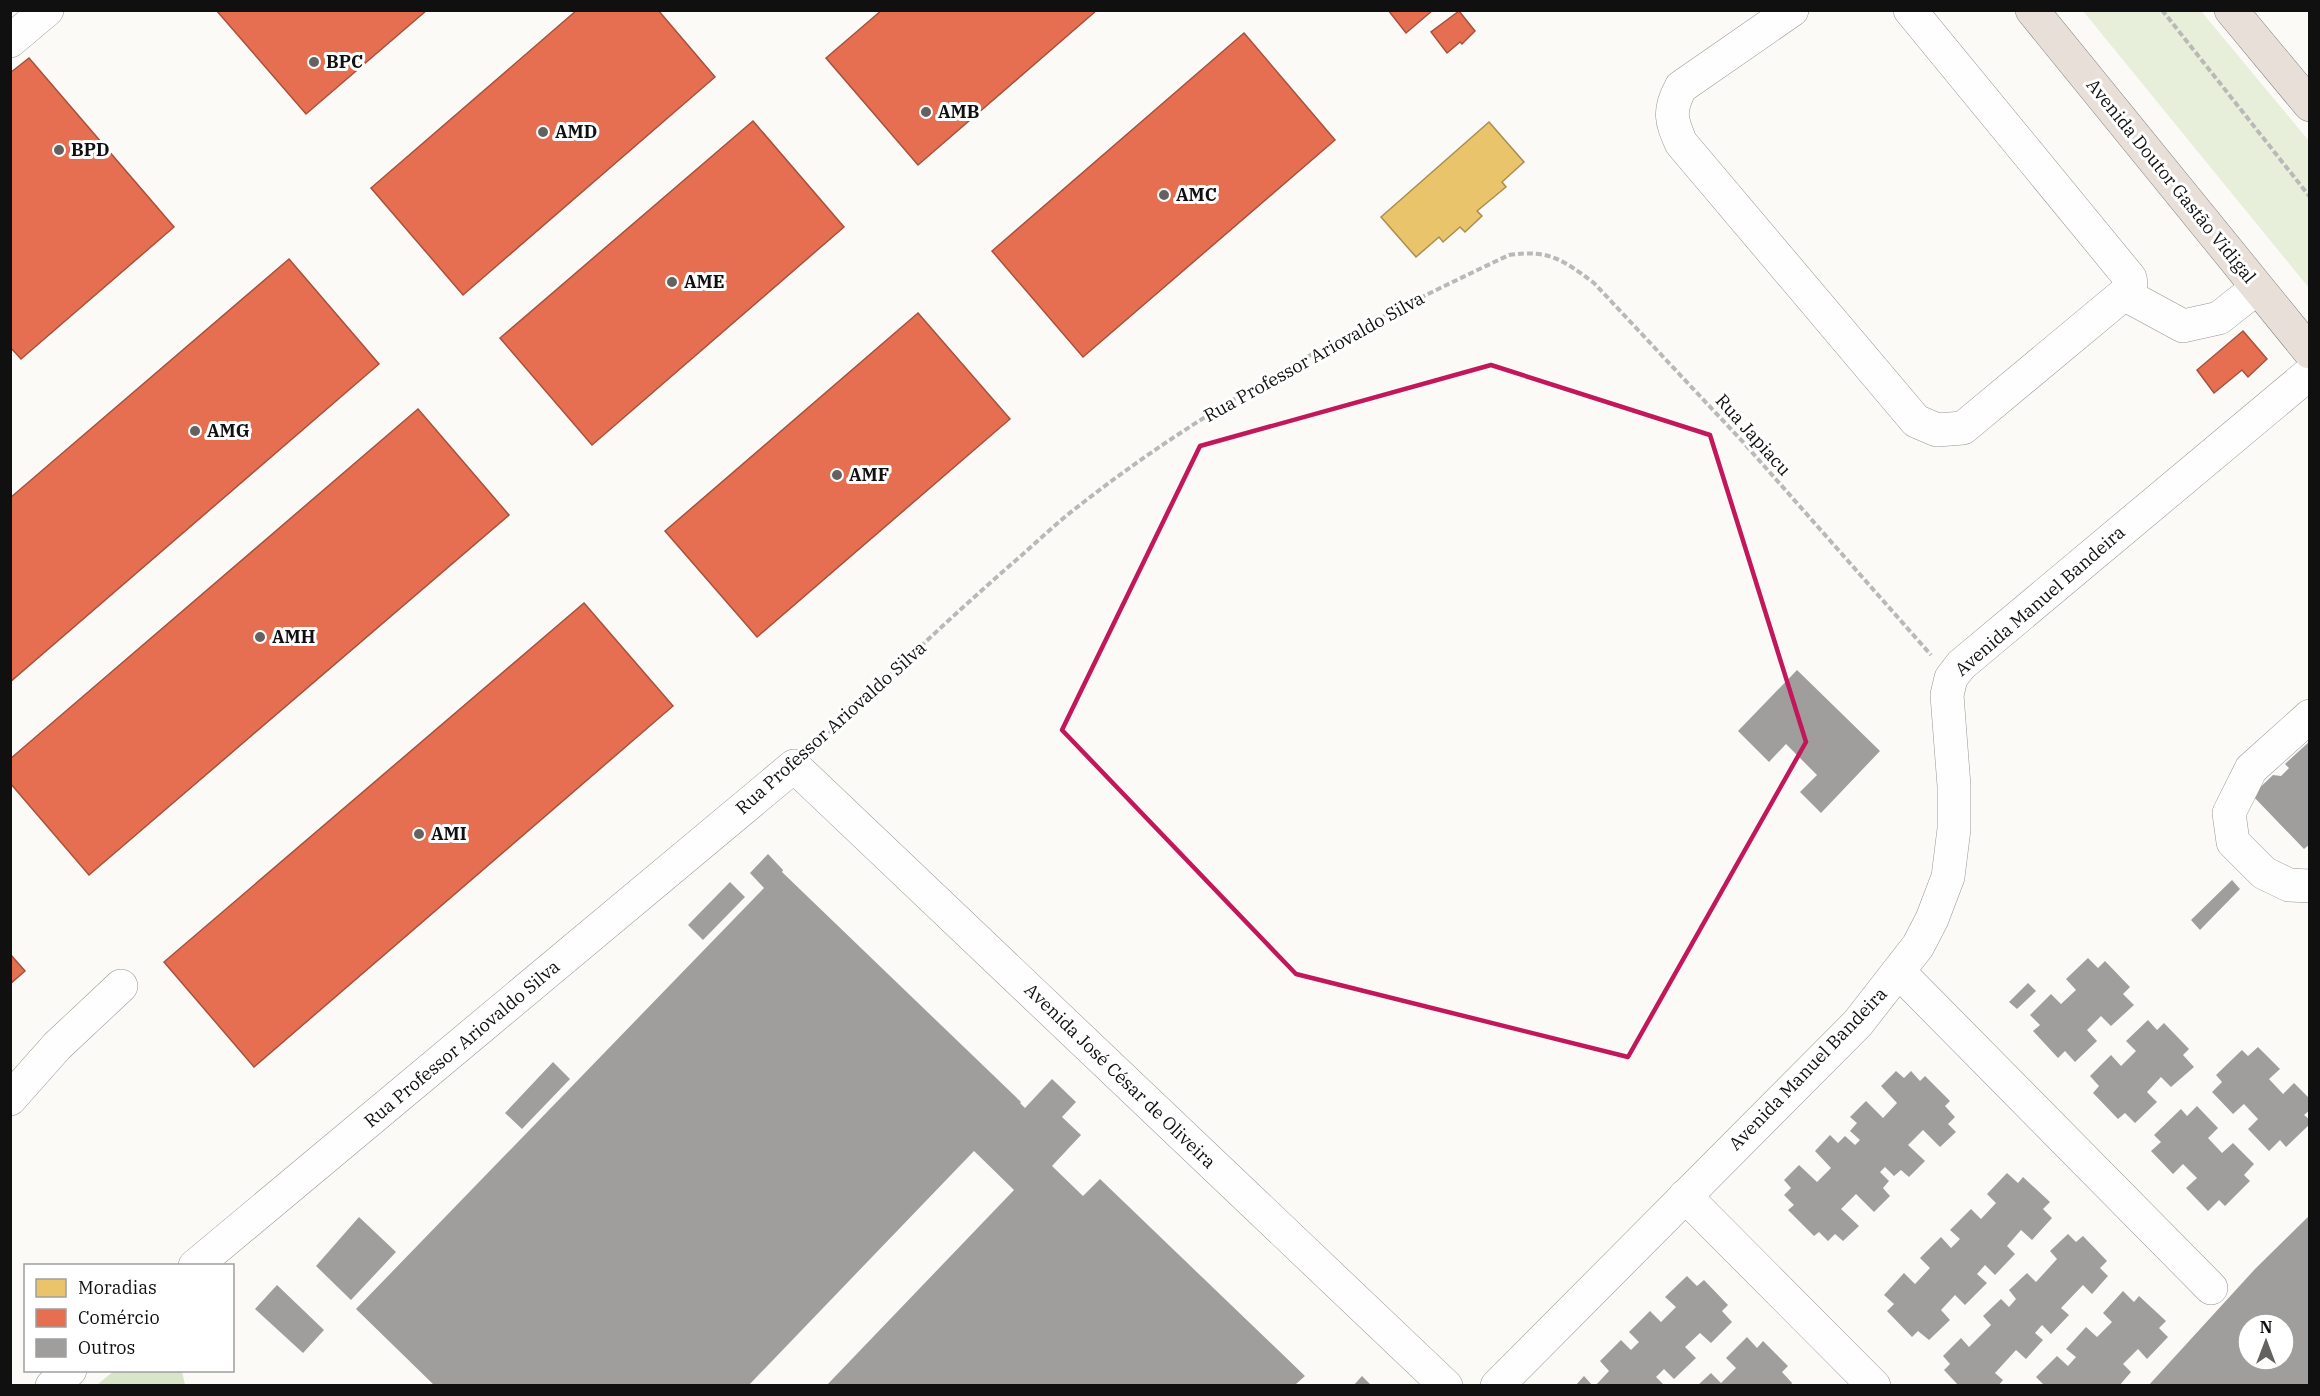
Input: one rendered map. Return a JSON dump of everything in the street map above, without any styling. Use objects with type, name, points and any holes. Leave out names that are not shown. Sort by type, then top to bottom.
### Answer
[{"type":"highway","name":"Avenida Doutor Gastão Vidigal","points":[[2032,10],[2310,352]]},
{"type":"highway","points":[[2231,10],[2310,105]]},
{"type":"street","points":[[10,41],[47,10]]},
{"type":"street","points":[[1792,10],[1681,87],[1672,103],[1672,122],[1682,143],[1916,421],[1937,430],[1963,428],[2124,294],[2131,283],[2130,278],[1910,10]]},
{"type":"street","points":[[2043,10],[2310,336]]},
{"type":"street","points":[[2124,294],[2183,326],[2219,318],[2258,288]]},
{"type":"street","name":"Avenida Manuel Bandeira","points":[[1497,1386],[1858,1023],[1918,946],[1932,919],[1948,877],[1954,829],[1954,786],[1947,695],[1951,678],[1961,665],[2310,373]]},
{"type":"street","points":[[2310,716],[2251,769],[2229,813],[2233,842],[2264,873],[2289,885],[2310,886]]},
{"type":"street","name":"Rua Professor Ariovaldo Silva","points":[[197,1264],[794,766]]},
{"type":"street","name":"Avenida José César de Oliveira","points":[[794,766],[1446,1386]]},
{"type":"street","points":[[1899,972],[2211,1288]]},
{"type":"street","points":[[10,1099],[57,1046],[121,986]]},
{"type":"street","points":[[1685,1196],[1874,1386]]},
{"type":"street","points":[[52,1386],[69,1372]]},
{"type":"path","points":[[2162,10],[2310,197]]},
{"type":"path","name":"Rua Japiacu","points":[[1509,255],[1530,252],[1548,255],[1566,262],[1594,283],[1743,442],[1951,678]]},
{"type":"path","name":"Rua Professor Ariovaldo Silva","points":[[794,766],[969,601],[1080,505],[1152,453],[1231,400],[1305,358],[1393,310],[1509,255]]},
{"type":"highlighted area","points":[[1491,365],[1710,435],[1806,742],[1628,1057],[1296,974],[1062,730],[1200,446]]},
{"type":"green space","points":[[2083,11],[2201,11],[2309,141],[2309,288]]},
{"type":"green space","points":[[113,1372],[182,1372],[185,1385],[97,1385]]},
{"type":"building: Moradias","points":[[1489,122],[1524,162],[1502,182],[1506,187],[1477,211],[1482,216],[1465,232],[1460,227],[1443,242],[1439,237],[1416,257],[1381,217]]},
{"type":"building: Comércio","name":"BPC","points":[[216,10],[427,10],[306,114]]},
{"type":"building: Comércio","name":"AMD","points":[[577,10],[658,10],[715,77],[463,295],[371,188]]},
{"type":"building: Comércio","name":"AMB","points":[[882,10],[1097,10],[918,165],[826,58]]},
{"type":"building: Comércio","points":[[1388,10],[1433,10],[1406,33]]},
{"type":"building: Comércio","points":[[1459,11],[1475,31],[1462,44],[1460,42],[1447,53],[1431,32]]},
{"type":"building: Comércio","name":"AMC","points":[[1244,33],[1335,140],[1083,357],[992,251]]},
{"type":"building: Comércio","name":"BPD","points":[[29,58],[174,227],[21,359],[10,347],[10,73]]},
{"type":"building: Comércio","name":"AME","points":[[753,121],[844,227],[592,445],[500,338]]},
{"type":"building: Comércio","name":"AMG","points":[[289,259],[379,364],[10,682],[10,498]]},
{"type":"building: Comércio","name":"AMF","points":[[918,313],[1010,419],[757,637],[665,531]]},
{"type":"building: Comércio","points":[[2243,331],[2267,359],[2248,377],[2242,370],[2214,393],[2197,370]]},
{"type":"building: Comércio","name":"AMH","points":[[418,409],[509,515],[89,875],[10,783],[10,759]]},
{"type":"building: Comércio","name":"AMI","points":[[584,603],[673,706],[254,1067],[164,962]]},
{"type":"building: Comércio","points":[[10,954],[25,971],[10,984]]},
{"type":"building: Outros","points":[[1797,670],[1880,751],[1821,813],[1800,792],[1817,775],[1786,744],[1769,762],[1738,731]]},
{"type":"building: Outros","points":[[2310,741],[2310,844],[2304,849],[2252,795],[2273,775],[2281,776],[2289,768],[2285,764]]},
{"type":"building: Outros","points":[[768,854],[783,870],[782,872],[1025,1108],[1052,1079],[1076,1102],[1062,1117],[1081,1135],[1052,1166],[1083,1196],[1100,1179],[1305,1376],[1296,1384],[1298,1386],[826,1386],[1014,1190],[974,1151],[748,1386],[435,1386],[356,1309],[764,888],[750,873]]},
{"type":"building: Outros","points":[[2232,880],[2240,889],[2200,930],[2191,920]]},
{"type":"building: Outros","points":[[730,882],[745,897],[703,940],[688,925]]},
{"type":"building: Outros","points":[[2088,958],[2098,968],[2105,961],[2130,987],[2123,994],[2134,1005],[2111,1026],[2101,1016],[2087,1030],[2097,1041],[2075,1062],[2065,1051],[2058,1058],[2033,1031],[2040,1025],[2030,1015],[2051,994],[2061,1004],[2076,990],[2066,979]]},
{"type":"building: Outros","points":[[2028,983],[2036,991],[2017,1009],[2009,1002]]},
{"type":"building: Outros","points":[[2148,1020],[2157,1030],[2164,1023],[2189,1049],[2183,1055],[2194,1067],[2171,1087],[2161,1077],[2147,1092],[2157,1102],[2135,1123],[2125,1113],[2118,1119],[2093,1093],[2099,1086],[2090,1076],[2111,1055],[2121,1066],[2136,1051],[2126,1041]]},
{"type":"building: Outros","points":[[2258,1047],[2280,1069],[2269,1079],[2283,1094],[2294,1083],[2310,1099],[2310,1110],[2304,1115],[2310,1120],[2310,1124],[2286,1147],[2280,1140],[2269,1151],[2248,1129],[2258,1119],[2244,1104],[2233,1114],[2212,1092],[2222,1082],[2216,1075],[2242,1050],[2248,1056]]},
{"type":"building: Outros","points":[[553,1062],[570,1079],[522,1129],[505,1113]]},
{"type":"building: Outros","points":[[1896,1071],[1904,1078],[1911,1071],[1920,1081],[1925,1076],[1950,1101],[1945,1106],[1955,1117],[1948,1124],[1956,1132],[1940,1147],[1923,1130],[1908,1145],[1925,1161],[1909,1177],[1901,1170],[1894,1176],[1885,1167],[1880,1172],[1889,1181],[1883,1188],[1890,1196],[1874,1212],[1856,1194],[1841,1209],[1859,1226],[1843,1241],[1835,1234],[1828,1241],[1819,1232],[1814,1236],[1788,1210],[1794,1205],[1784,1195],[1791,1188],[1784,1180],[1799,1165],[1817,1182],[1831,1168],[1815,1151],[1830,1135],[1838,1143],[1845,1136],[1855,1145],[1860,1140],[1850,1131],[1857,1123],[1850,1117],[1866,1101],[1883,1118],[1897,1103],[1881,1086]]},
{"type":"building: Outros","points":[[2197,1106],[2218,1128],[2208,1138],[2222,1153],[2233,1143],[2254,1164],[2244,1175],[2250,1181],[2225,1206],[2219,1200],[2208,1211],[2186,1188],[2197,1178],[2183,1164],[2173,1174],[2151,1151],[2161,1142],[2154,1135],[2181,1109],[2187,1116]]},
{"type":"building: Outros","points":[[2007,1173],[2018,1183],[2023,1177],[2050,1202],[2043,1209],[2052,1218],[2032,1240],[2021,1230],[2007,1246],[2015,1254],[1995,1275],[1985,1265],[1977,1274],[1987,1283],[1965,1305],[1955,1295],[1941,1310],[1950,1320],[1929,1340],[1918,1331],[1912,1337],[1887,1311],[1894,1304],[1884,1295],[1904,1273],[1915,1284],[1930,1268],[1920,1258],[1941,1237],[1951,1248],[1960,1239],[1950,1230],[1971,1209],[1981,1219],[1996,1203],[1987,1194]]},
{"type":"building: Outros","points":[[2310,1215],[2310,1386],[2148,1386],[2255,1269]]},
{"type":"building: Outros","points":[[359,1217],[396,1252],[351,1300],[316,1266]]},
{"type":"building: Outros","points":[[2068,1234],[2076,1242],[2083,1236],[2107,1261],[2100,1268],[2108,1276],[2092,1294],[2083,1285],[2061,1308],[2069,1315],[2051,1334],[2042,1325],[2035,1333],[2043,1340],[2026,1359],[2016,1350],[1995,1373],[2003,1380],[1998,1386],[1959,1386],[1944,1370],[1950,1364],[1943,1356],[1961,1338],[1969,1347],[1991,1325],[1983,1316],[2001,1299],[2009,1307],[2016,1299],[2009,1290],[2027,1273],[2036,1282],[2057,1259],[2050,1251]]},
{"type":"building: Outros","points":[[1687,1276],[1697,1286],[1704,1280],[1728,1305],[1722,1311],[1732,1322],[1711,1343],[1700,1333],[1685,1347],[1696,1358],[1674,1379],[1664,1369],[1656,1377],[1665,1386],[1595,1386],[1609,1371],[1600,1361],[1621,1340],[1631,1350],[1639,1342],[1629,1332],[1650,1311],[1661,1322],[1676,1307],[1665,1297]]},
{"type":"building: Outros","points":[[277,1285],[324,1330],[303,1353],[255,1309]]},
{"type":"building: Outros","points":[[2123,1291],[2134,1302],[2139,1296],[2166,1321],[2159,1328],[2168,1337],[2147,1359],[2138,1349],[2123,1364],[2131,1372],[2119,1386],[2045,1386],[2036,1377],[2057,1356],[2068,1366],[2076,1357],[2066,1349],[2086,1327],[2097,1337],[2112,1322],[2103,1313]]},
{"type":"building: Outros","points":[[1747,1337],[1757,1348],[1763,1341],[1788,1366],[1782,1372],[1792,1383],[1790,1386],[1697,1386],[1711,1373],[1721,1383],[1736,1368],[1726,1358]]},
{"type":"building: Outros","points":[[1362,1376],[1372,1386],[1353,1386]]},
{"type":"building: Outros","points":[[1584,1376],[1593,1386],[1575,1386]]},
{"type":"place","name":"BPC","points":[[314,62]]},
{"type":"place","name":"AMB","points":[[926,112]]},
{"type":"place","name":"AMD","points":[[543,132]]},
{"type":"place","name":"BPD","points":[[59,150]]},
{"type":"place","name":"AMC","points":[[1164,195]]},
{"type":"place","name":"AME","points":[[672,282]]},
{"type":"place","name":"AMG","points":[[195,431]]},
{"type":"place","name":"AMF","points":[[837,475]]},
{"type":"place","name":"AMH","points":[[260,637]]},
{"type":"place","name":"AMI","points":[[419,834]]}]
